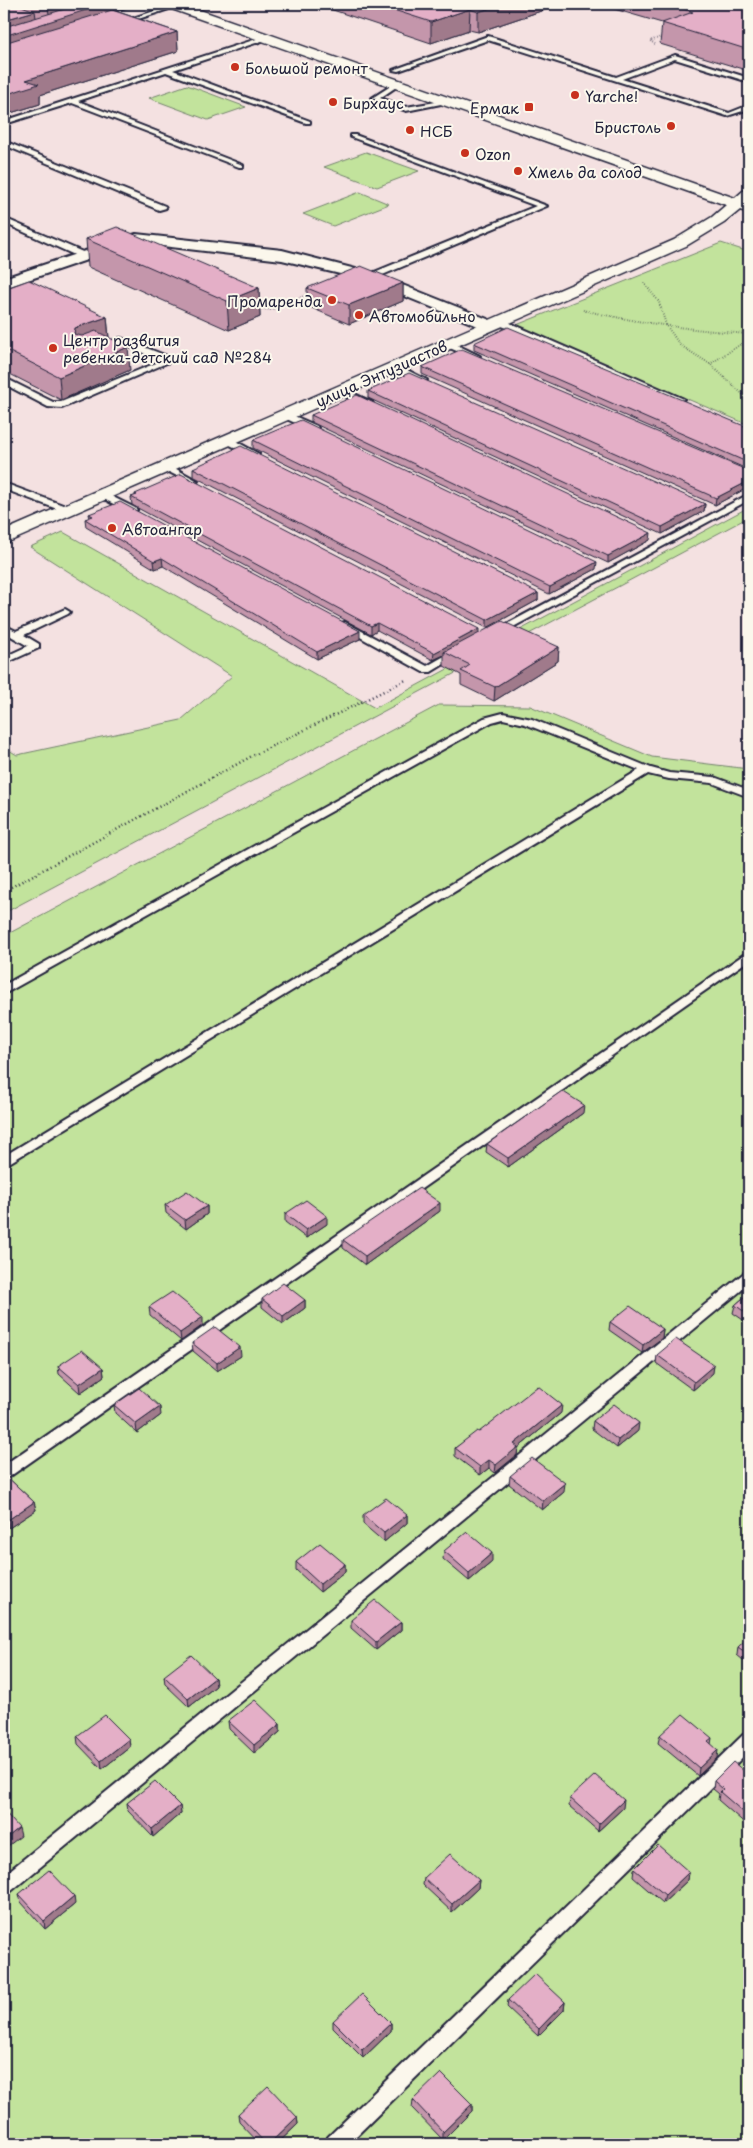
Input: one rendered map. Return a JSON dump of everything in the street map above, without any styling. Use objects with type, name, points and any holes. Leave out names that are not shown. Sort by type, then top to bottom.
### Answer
[{"type":"main road","points":[[177,4],[266,38],[397,77],[448,102],[747,197]]},
{"type":"main road","points":[[205,4],[397,77],[747,197]]},
{"type":"main road","points":[[747,197],[747,181],[749,179]]},
{"type":"main road","name":"улица Энтузиастов","points":[[4,538],[285,414],[396,368],[680,242],[718,220],[747,197]]},
{"type":"street","points":[[4,283],[136,238],[282,255],[370,277],[494,323]]},
{"type":"lane","points":[[86,18],[132,4]]},
{"type":"lane","points":[[111,26],[177,4]]},
{"type":"lane","points":[[105,12],[129,20]]},
{"type":"lane","points":[[5,123],[266,38]]},
{"type":"lane","points":[[448,102],[406,109],[375,98],[397,77],[488,38],[729,115],[749,107]]},
{"type":"lane","points":[[616,79],[675,57],[749,80]]},
{"type":"lane","points":[[166,70],[308,122]]},
{"type":"lane","points":[[73,100],[241,166]]},
{"type":"lane","points":[[353,136],[543,206],[370,277]]},
{"type":"lane","points":[[4,143],[162,208]]},
{"type":"lane","points":[[4,220],[82,255]]},
{"type":"lane","points":[[4,283],[19,291]]},
{"type":"lane","points":[[494,323],[686,402]]},
{"type":"lane","points":[[4,382],[51,405],[62,405],[164,362],[164,358],[111,334]]},
{"type":"lane","points":[[88,351],[121,340]]},
{"type":"lane","points":[[448,344],[484,360]]},
{"type":"lane","points":[[396,368],[432,384]]},
{"type":"lane","points":[[342,391],[378,408]]},
{"type":"lane","points":[[285,414],[320,432]]},
{"type":"lane","points":[[227,440],[262,458]]},
{"type":"lane","points":[[166,467],[201,485]]},
{"type":"lane","points":[[4,486],[68,510]]},
{"type":"lane","points":[[103,495],[138,514]]},
{"type":"lane","points":[[482,631],[491,636],[549,600],[715,511],[749,497]]},
{"type":"lane","points":[[16,635],[65,612]]},
{"type":"lane","points":[[340,622],[427,670],[467,648]]},
{"type":"lane","points":[[4,628],[35,646],[4,661]]},
{"type":"lane","points":[[4,990],[488,720],[504,716],[528,721],[647,770],[670,776],[714,780],[749,794]]},
{"type":"lane","points":[[4,1162],[647,770]]},
{"type":"lane","points":[[4,1473],[749,955]]},
{"type":"lane","points":[[4,1886],[749,1277]]},
{"type":"lane","points":[[335,2144],[749,1740]]},
{"type":"path","points":[[666,35],[650,41],[675,57]]},
{"type":"path","points":[[616,270],[646,284],[659,302],[666,325],[680,345],[710,364],[749,400]]},
{"type":"path","points":[[252,307],[271,310],[314,292]]},
{"type":"path","points":[[546,300],[628,321],[666,325],[688,330],[749,334]]},
{"type":"path","points":[[710,364],[749,338]]},
{"type":"path","points":[[4,891],[252,756],[427,670]]},
{"type":"green space","points":[[187,85],[246,107],[208,120],[149,98]]},
{"type":"green space","points":[[366,152],[419,171],[377,187],[324,167]]},
{"type":"green space","points":[[360,192],[389,204],[333,226],[303,214]]},
{"type":"green space","points":[[721,243],[749,252],[749,425],[514,326]]},
{"type":"green space","points":[[749,507],[749,517],[4,913],[4,747],[17,755],[181,720],[232,676],[30,547],[63,532],[375,708]]},
{"type":"green space","points":[[439,705],[530,706],[652,757],[749,769],[749,2144],[4,2144],[4,936]]},
{"type":"building","points":[[4,4],[16,4],[35,11],[4,20]]},
{"type":"building","points":[[39,4],[59,4],[48,7]]},
{"type":"building","points":[[82,4],[105,4],[4,36],[4,27]]},
{"type":"building","points":[[375,4],[503,4],[478,12],[470,9],[431,22]]},
{"type":"building","points":[[666,4],[749,4],[749,50],[662,23],[693,12]]},
{"type":"building","points":[[112,10],[177,32],[26,80],[39,84],[4,95],[4,43]]},
{"type":"building","points":[[117,227],[259,288],[227,301],[86,239]]},
{"type":"building","points":[[361,266],[403,283],[349,305],[307,288]]},
{"type":"building","points":[[29,280],[107,317],[75,328],[74,334],[82,336],[96,331],[128,347],[59,377],[4,349],[4,289]]},
{"type":"building","points":[[508,327],[749,428],[749,463],[474,343]]},
{"type":"building","points":[[462,349],[749,471],[749,481],[716,498],[422,367]]},
{"type":"building","points":[[409,373],[705,504],[662,527],[368,391]]},
{"type":"building","points":[[357,395],[651,533],[608,556],[311,415]]},
{"type":"building","points":[[301,420],[597,562],[550,587],[253,440]]},
{"type":"building","points":[[241,446],[538,593],[487,620],[193,468]]},
{"type":"building","points":[[181,474],[479,629],[434,653],[377,623],[371,626],[131,497]]},
{"type":"building","points":[[120,502],[360,631],[317,652],[162,558],[154,561],[85,519],[93,516],[89,514]]},
{"type":"building","points":[[502,621],[559,647],[495,687],[461,671],[470,665],[444,652]]},
{"type":"building","points":[[562,1091],[584,1105],[508,1158],[487,1144]]},
{"type":"building","points":[[419,1188],[440,1203],[365,1256],[343,1240]]},
{"type":"building","points":[[187,1191],[207,1206],[185,1220],[165,1205]]},
{"type":"building","points":[[306,1200],[327,1216],[306,1230],[285,1214]]},
{"type":"building","points":[[283,1283],[305,1300],[283,1316],[262,1299]]},
{"type":"building","points":[[172,1292],[203,1317],[180,1333],[149,1307]]},
{"type":"building","points":[[749,1293],[749,1315],[735,1305]]},
{"type":"building","points":[[630,1306],[663,1329],[643,1345],[610,1322]]},
{"type":"building","points":[[215,1327],[240,1347],[217,1363],[192,1343]]},
{"type":"building","points":[[676,1339],[714,1365],[694,1382],[657,1355]]},
{"type":"building","points":[[82,1350],[103,1368],[79,1384],[58,1366]]},
{"type":"building","points":[[538,1386],[562,1405],[514,1444],[518,1447],[496,1465],[489,1460],[480,1467],[455,1448],[477,1431],[479,1432]]},
{"type":"building","points":[[139,1388],[160,1407],[136,1424],[114,1405]]},
{"type":"building","points":[[614,1404],[639,1423],[618,1440],[593,1421]]},
{"type":"building","points":[[532,1458],[565,1483],[543,1501],[510,1476]]},
{"type":"building","points":[[4,1474],[34,1502],[8,1520],[4,1516]]},
{"type":"building","points":[[386,1498],[407,1515],[384,1533],[363,1515]]},
{"type":"building","points":[[467,1532],[492,1553],[469,1573],[444,1551]]},
{"type":"building","points":[[320,1543],[345,1564],[320,1584],[296,1562]]},
{"type":"building","points":[[375,1600],[401,1622],[376,1642],[351,1620]]},
{"type":"building","points":[[749,1637],[749,1655],[738,1647]]},
{"type":"building","points":[[191,1655],[215,1678],[188,1699],[164,1676]]},
{"type":"building","points":[[255,1700],[280,1724],[254,1745],[228,1721]]},
{"type":"building","points":[[683,1714],[712,1738],[708,1741],[718,1750],[699,1768],[660,1735]]},
{"type":"building","points":[[105,1715],[129,1739],[101,1761],[77,1736]]},
{"type":"building","points":[[733,1762],[749,1775],[749,1817],[720,1792],[723,1789],[714,1781]]},
{"type":"building","points":[[595,1775],[624,1800],[599,1824],[570,1798]]},
{"type":"building","points":[[155,1781],[180,1806],[152,1829],[127,1803]]},
{"type":"building","points":[[4,1811],[19,1828],[4,1840]]},
{"type":"building","points":[[658,1845],[689,1872],[665,1895],[634,1869]]},
{"type":"building","points":[[450,1854],[479,1880],[452,1904],[424,1878]]},
{"type":"building","points":[[49,1870],[74,1896],[44,1921],[19,1894]]},
{"type":"building","points":[[535,1974],[565,2002],[539,2029],[508,2000]]},
{"type":"building","points":[[362,1994],[391,2023],[362,2050],[333,2021]]},
{"type":"building","points":[[441,2073],[472,2104],[443,2132],[413,2100]]},
{"type":"building","points":[[268,2086],[297,2117],[269,2144],[266,2144],[238,2114]]},
{"type":"place","name":"Большой ремонт","points":[[235,67]]},
{"type":"place","name":"Yarche!","points":[[575,95]]},
{"type":"place","name":"Бирхаус","points":[[333,102]]},
{"type":"place","name":"Ермак","points":[[529,107]]},
{"type":"place","name":"Бристоль","points":[[671,126]]},
{"type":"place","name":"НСБ","points":[[410,130]]},
{"type":"place","name":"Ozon","points":[[465,153]]},
{"type":"place","name":"Хмель да солод","points":[[518,171]]},
{"type":"place","name":"Промаренда","points":[[332,300]]},
{"type":"place","name":"Автомобильно","points":[[359,315]]},
{"type":"place","name":"Центр развития ребенка-детский сад №284","points":[[53,348]]},
{"type":"place","name":"Автоангар","points":[[112,528]]}]
